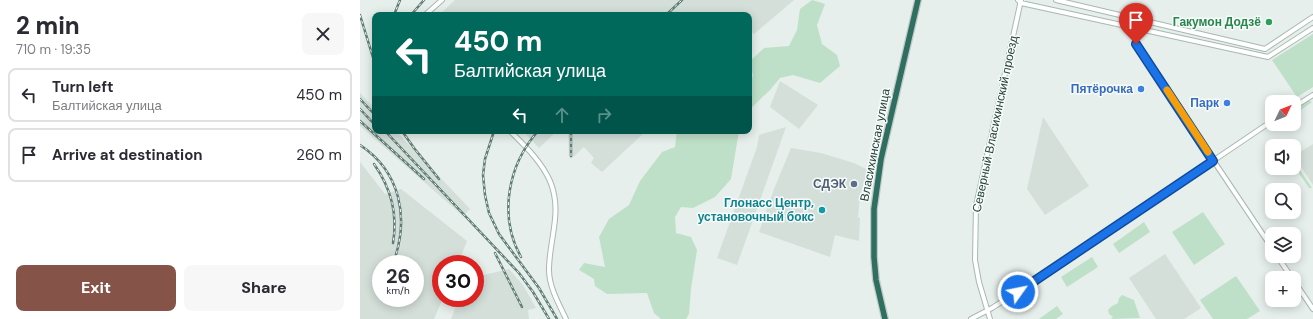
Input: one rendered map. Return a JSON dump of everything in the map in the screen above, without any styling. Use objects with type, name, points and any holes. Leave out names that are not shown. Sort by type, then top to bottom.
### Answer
[{"type":"highway","name":"Власихинская улица","points":[[885,319],[875,264],[873,230],[876,184],[918,0]]},
{"type":"street","points":[[428,12],[442,0]]},
{"type":"street","points":[[1056,0],[1265,48],[1313,18]]},
{"type":"street","points":[[1020,1],[1268,57],[1313,28]]},
{"type":"street","name":"Северный Власихинский проезд","points":[[990,319],[975,260],[976,211],[1020,1]]},
{"type":"street","points":[[1139,19],[1135,39],[1136,44],[1265,238]]},
{"type":"street","points":[[1301,103],[1313,95]]},
{"type":"street","points":[[971,319],[988,311],[1044,275],[1265,126]]},
{"type":"street","points":[[513,134],[534,156],[545,171],[550,182],[556,212],[550,255],[550,278],[556,299],[566,319]]},
{"type":"street","points":[[1301,291],[1313,309]]},
{"type":"shaded area","points":[[455,0],[794,0],[754,34],[752,32],[752,12],[442,12]]},
{"type":"shaded area","points":[[780,81],[818,105],[799,129],[770,107]]},
{"type":"shaded area","points":[[360,93],[372,106],[372,134],[399,134],[470,209],[463,216],[360,126]]},
{"type":"shaded area","points":[[1043,117],[1089,186],[1045,215],[1027,189]]},
{"type":"shaded area","points":[[786,127],[737,265],[717,258],[757,147],[759,135]]},
{"type":"shaded area","points":[[526,134],[554,134],[539,148]]},
{"type":"shaded area","points":[[568,134],[643,134],[602,172],[591,163],[594,158],[584,147],[571,159],[569,156]]},
{"type":"shaded area","points":[[1313,144],[1313,185],[1301,167],[1301,152]]},
{"type":"shaded area","points":[[791,148],[821,153],[854,163],[868,170],[860,195],[858,217],[860,218],[859,241],[835,235],[830,257],[759,232],[774,189]]},
{"type":"shaded area","points":[[360,162],[385,194],[401,189],[467,241],[462,255],[432,255],[432,307],[439,307],[434,319],[360,319]]},
{"type":"shaded area","points":[[1165,254],[1201,308],[1184,319],[1156,319],[1129,278]]},
{"type":"shaded area","points":[[509,269],[523,285],[536,308],[528,310],[529,319],[451,319],[456,307],[484,307],[484,275]]},
{"type":"green space","points":[[812,0],[825,4],[817,25],[822,44],[837,55],[840,66],[820,83],[793,75],[780,78],[752,107],[752,59],[764,48],[789,46],[797,30],[800,9]]},
{"type":"green space","points":[[1313,34],[1313,87],[1300,95],[1296,95],[1272,60]]},
{"type":"green space","points":[[1308,100],[1312,102],[1301,110],[1301,104]]},
{"type":"green space","points":[[677,134],[738,134],[731,179],[715,197],[693,208],[681,207],[675,217],[676,233],[691,237],[697,250],[689,314],[686,319],[661,319],[654,313],[647,293],[607,294],[595,286],[594,279],[579,270],[584,263],[605,267],[599,237],[609,219],[629,205],[640,181],[662,152],[675,147]]},
{"type":"green space","points":[[1301,172],[1312,188],[1309,188],[1300,175]]},
{"type":"green space","points":[[1203,212],[1225,244],[1194,265],[1172,232]]},
{"type":"green space","points":[[1144,222],[1150,232],[1119,253],[1113,244]]},
{"type":"green space","points":[[1092,257],[1098,267],[1067,287],[1061,277]]},
{"type":"green space","points":[[1236,276],[1260,311],[1247,319],[1213,319],[1200,300]]},
{"type":"green space","points":[[1122,295],[1134,300],[1140,318],[1111,319],[1113,317],[1109,314],[1108,310],[1118,303],[1119,298]]},
{"type":"green space","points":[[1057,306],[1063,314],[1056,319],[1039,319]]},
{"type":"railway","points":[[395,12],[400,0]]},
{"type":"railway","points":[[414,12],[424,0]]},
{"type":"railway","points":[[669,12],[682,0]]},
{"type":"railway","points":[[360,15],[372,54]]},
{"type":"railway","points":[[360,99],[372,112]]},
{"type":"railway","points":[[360,109],[372,122]]},
{"type":"railway","points":[[360,121],[372,132]]},
{"type":"railway","points":[[374,134],[424,179]]},
{"type":"railway","points":[[388,134],[519,273],[533,292],[549,319]]},
{"type":"railway","points":[[404,134],[439,179]]},
{"type":"railway","points":[[493,134],[485,159],[483,175],[489,213],[499,234],[539,288],[557,319]]},
{"type":"railway","points":[[521,257],[514,241],[510,225],[508,208],[510,191],[513,175],[519,159],[536,134]]},
{"type":"railway","points":[[571,134],[571,156]]},
{"type":"railway","points":[[360,145],[374,156],[385,168],[393,182],[398,197],[401,213],[401,229],[396,255]]},
{"type":"railway","points":[[374,164],[385,182],[392,202],[395,222],[393,243]]},
{"type":"railway","points":[[495,253],[522,307]]},
{"type":"slow traffic","points":[[1167,90],[1208,152]]},
{"type":"place","name":"Гакумон Додзё","points":[[1269,22]]},
{"type":"place","name":"Пятёрочка","points":[[1141,89]]},
{"type":"place","name":"Парк","points":[[1227,103]]},
{"type":"place","name":"СДЭК","points":[[854,184]]},
{"type":"place","name":"Глонасс Центр, установочный бокс","points":[[822,210]]},
{"type":"route","points":[[1018,292],[1213,161],[1136,44]]}]
